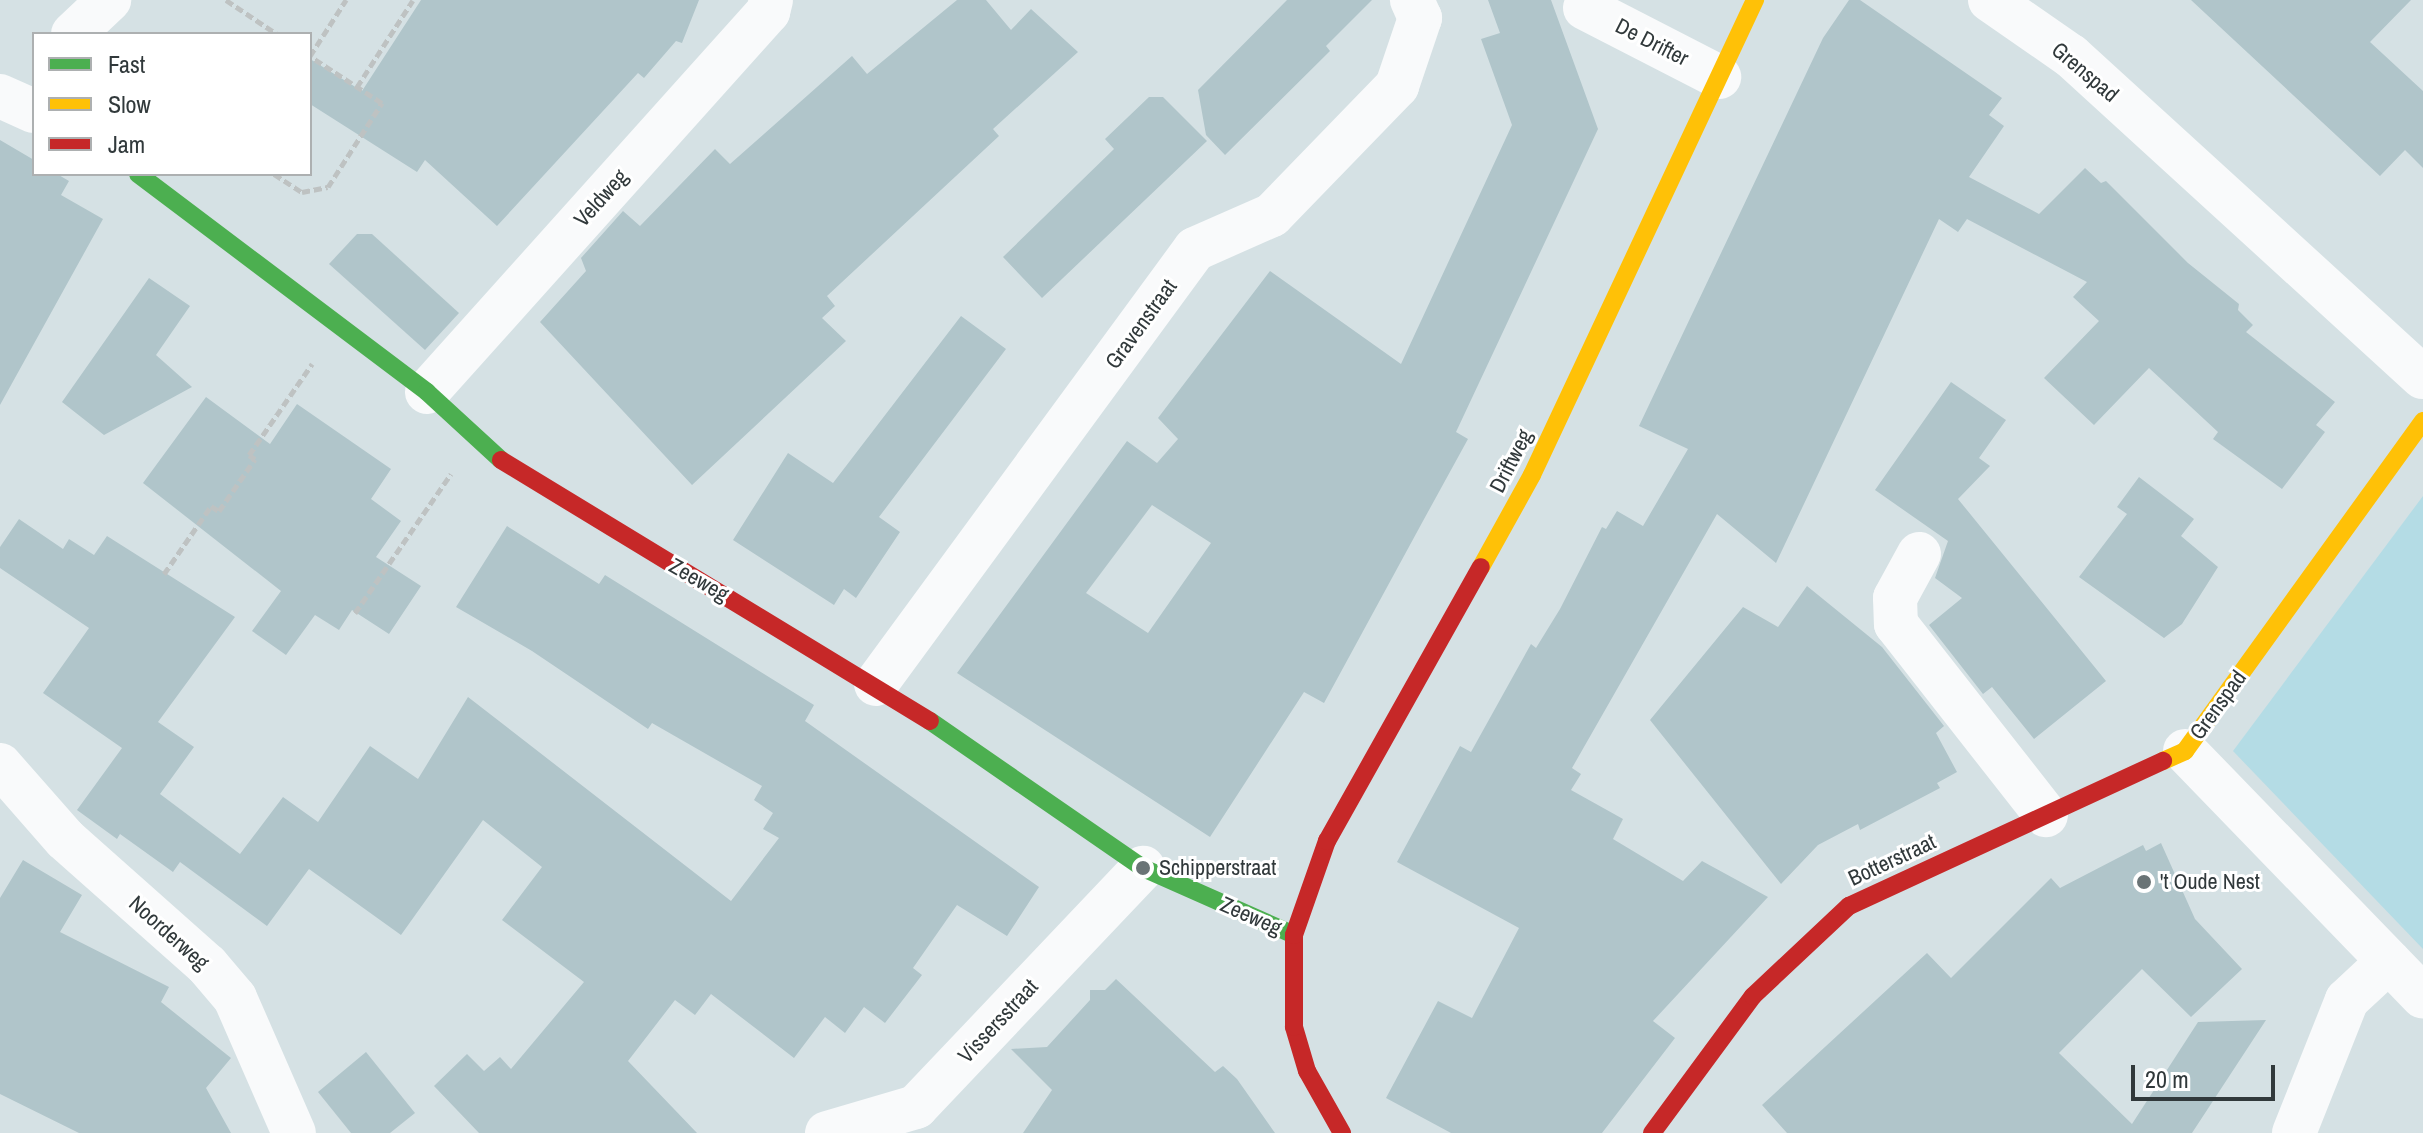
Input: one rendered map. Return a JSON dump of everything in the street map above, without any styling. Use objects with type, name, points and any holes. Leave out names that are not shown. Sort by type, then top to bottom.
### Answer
[{"type":"street","points":[[75,32],[109,0]]},
{"type":"street","name":"Veldweg","points":[[427,392],[768,12],[771,0]]},
{"type":"street","name":"Gravenstraat","points":[[876,684],[1195,249],[1272,215],[1397,86],[1420,18],[1412,0]]},
{"type":"street","name":"Driftweg","points":[[1342,1133],[1307,1071],[1294,1027],[1294,935],[1327,841],[1532,475],[1755,0]]},
{"type":"street","name":"Grenspad","points":[[1990,0],[2071,56],[2423,377]]},
{"type":"street","name":"De Drifter","points":[[1585,8],[1719,77]]},
{"type":"street","name":"Zeeweg","points":[[141,176],[427,392],[515,473],[876,684],[1143,868],[1294,935]]},
{"type":"street","name":"Grenspad","points":[[2423,421],[2185,751],[2423,997]]},
{"type":"street","points":[[1919,554],[1895,598],[1896,624],[2046,815]]},
{"type":"street","name":"Botterstraat","points":[[1652,1133],[1753,996],[1849,906],[2185,751]]},
{"type":"street","name":"Noorderweg","points":[[0,765],[65,839],[207,965],[235,998],[294,1133]]},
{"type":"street","name":"Vissersstraat","points":[[827,1133],[921,1120],[1143,868]]},
{"type":"street","points":[[2294,1133],[2347,1000],[2389,961]]},
{"type":"path","points":[[226,0],[274,32]]},
{"type":"path","points":[[312,53],[346,0]]},
{"type":"path","points":[[357,87],[413,0]]},
{"type":"path","points":[[277,176],[302,192],[328,187],[382,103],[312,57]]},
{"type":"path","points":[[164,574],[211,506],[219,511],[255,459],[249,455],[338,327]]},
{"type":"path","points":[[355,613],[476,437]]},
{"type":"shaded area","points":[[2423,496],[2423,949],[2233,751]]},
{"type":"building","points":[[421,0],[699,0],[682,43],[676,41],[644,78],[638,73],[497,226],[425,160],[417,172],[312,105],[312,60],[362,91]]},
{"type":"building","points":[[957,0],[986,0],[1011,30],[1031,9],[1078,52],[993,129],[999,136],[827,296],[835,306],[822,318],[846,341],[692,485],[540,322],[586,271],[581,258],[623,211],[640,226],[715,149],[730,164],[852,56],[867,74]]},
{"type":"building","points":[[1287,0],[1372,0],[1326,46],[1330,51],[1225,155],[1206,135],[1198,90]]},
{"type":"building","points":[[1488,0],[1551,0],[1598,129],[1456,432],[1468,439],[1324,703],[1304,692],[1210,837],[957,673],[1127,441],[1157,463],[1178,439],[1158,418],[1270,271],[1401,364],[1512,125],[1481,39],[1500,33]],"holes":[[[1152,505],[1211,543],[1148,633],[1086,593]]]},
{"type":"building","points":[[1849,0],[1860,0],[2002,98],[1989,115],[2004,126],[1969,177],[2039,214],[2085,168],[2101,183],[2106,181],[2188,263],[2239,304],[2238,310],[2253,325],[2246,332],[2335,402],[2316,425],[2325,432],[2282,489],[2213,439],[2218,432],[2149,368],[2094,425],[2044,378],[2099,321],[2073,297],[2087,282],[1967,219],[1958,232],[1939,219],[1776,563],[1717,514],[1572,768],[1581,774],[1571,790],[1623,819],[1613,839],[1683,881],[1702,861],[1768,897],[1653,1021],[1675,1038],[1602,1133],[1451,1133],[1386,1098],[1438,1001],[1472,1018],[1519,928],[1397,862],[1460,746],[1471,752],[1531,644],[1536,648],[1560,609],[1602,527],[1606,529],[1617,511],[1643,526],[1688,449],[1639,426],[1823,38]]},
{"type":"building","points":[[2191,0],[2411,0],[2370,42],[2423,91],[2423,168],[2405,150],[2380,176]]},
{"type":"building","points":[[1149,97],[1163,97],[1207,141],[1042,298],[1003,257],[1114,149],[1105,139]]},
{"type":"building","points":[[0,140],[32,159],[32,176],[60,176],[69,181],[61,195],[103,219],[0,405]]},
{"type":"building","points":[[357,234],[372,234],[459,313],[425,350],[329,264]]},
{"type":"building","points":[[149,278],[190,306],[156,355],[192,387],[104,435],[62,402]]},
{"type":"building","points":[[961,316],[1006,349],[879,517],[900,532],[856,598],[844,589],[834,605],[733,540],[788,453],[833,483]]},
{"type":"building","points":[[1951,382],[2006,420],[1979,458],[1990,466],[1958,499],[2106,681],[2034,739],[1992,687],[1983,694],[1929,625],[1962,598],[1935,578],[1948,541],[1875,490]]},
{"type":"building","points":[[206,397],[270,444],[297,404],[391,469],[371,499],[401,521],[376,557],[421,586],[389,634],[352,610],[339,630],[315,615],[286,655],[252,631],[281,591],[143,483]]},
{"type":"building","points":[[2139,477],[2194,519],[2181,536],[2218,567],[2182,624],[2164,638],[2079,577],[2127,514],[2117,507]]},
{"type":"building","points":[[19,519],[63,549],[69,539],[94,555],[107,536],[235,617],[158,722],[194,747],[160,794],[240,854],[283,797],[318,822],[370,746],[418,779],[468,697],[731,901],[779,838],[763,829],[773,813],[754,800],[762,786],[652,723],[648,729],[532,651],[456,607],[507,526],[599,584],[605,575],[814,705],[805,721],[1039,887],[1007,936],[957,905],[913,968],[922,975],[885,1023],[864,1007],[845,1033],[825,1017],[794,1058],[711,994],[695,1015],[675,1000],[628,1061],[697,1133],[479,1133],[434,1086],[467,1054],[484,1071],[500,1057],[511,1069],[584,982],[502,920],[542,867],[483,820],[401,935],[309,869],[267,926],[180,862],[173,872],[120,834],[117,839],[77,810],[122,748],[43,693],[89,628],[0,568],[0,547]]},
{"type":"building","points":[[1807,586],[1882,647],[1944,726],[1936,733],[1957,772],[1937,783],[1940,788],[1860,830],[1858,824],[1818,845],[1781,884],[1650,720],[1743,607],[1778,627]]},
{"type":"building","points":[[2161,843],[2195,919],[2242,969],[2191,1017],[2142,969],[2059,1053],[2132,1124],[2198,1022],[2266,1020],[2192,1133],[1787,1133],[1762,1105],[1927,953],[1951,978],[2051,878],[2060,888],[2143,845],[2146,851]]},
{"type":"building","points":[[23,860],[82,895],[60,932],[169,987],[161,1002],[231,1058],[206,1088],[231,1133],[79,1133],[0,1094],[0,898]]},
{"type":"building","points":[[1116,979],[1215,1072],[1223,1066],[1237,1079],[1275,1133],[1023,1133],[1052,1090],[1011,1049],[1047,1047],[1090,1000],[1090,990],[1105,990]]},
{"type":"building","points":[[366,1052],[415,1113],[390,1133],[351,1133],[318,1092]]},
{"type":"traffic: fast","points":[[141,176],[427,392],[501,460]]},
{"type":"traffic: fast","points":[[930,721],[1143,868],[1294,935]]},
{"type":"traffic: slow","points":[[1481,567],[1532,475],[1755,0]]},
{"type":"traffic: slow","points":[[2163,761],[2185,751],[2423,421]]},
{"type":"traffic: jam","points":[[501,460],[930,721]]},
{"type":"traffic: jam","points":[[1342,1133],[1307,1071],[1294,1027],[1294,935],[1327,841],[1481,567]]},
{"type":"traffic: jam","points":[[1652,1133],[1753,996],[1849,906],[2163,761]]},
{"type":"place","name":"Schipperstraat","points":[[1143,868]]},
{"type":"place","name":"'t Oude Nest","points":[[2144,882]]}]
